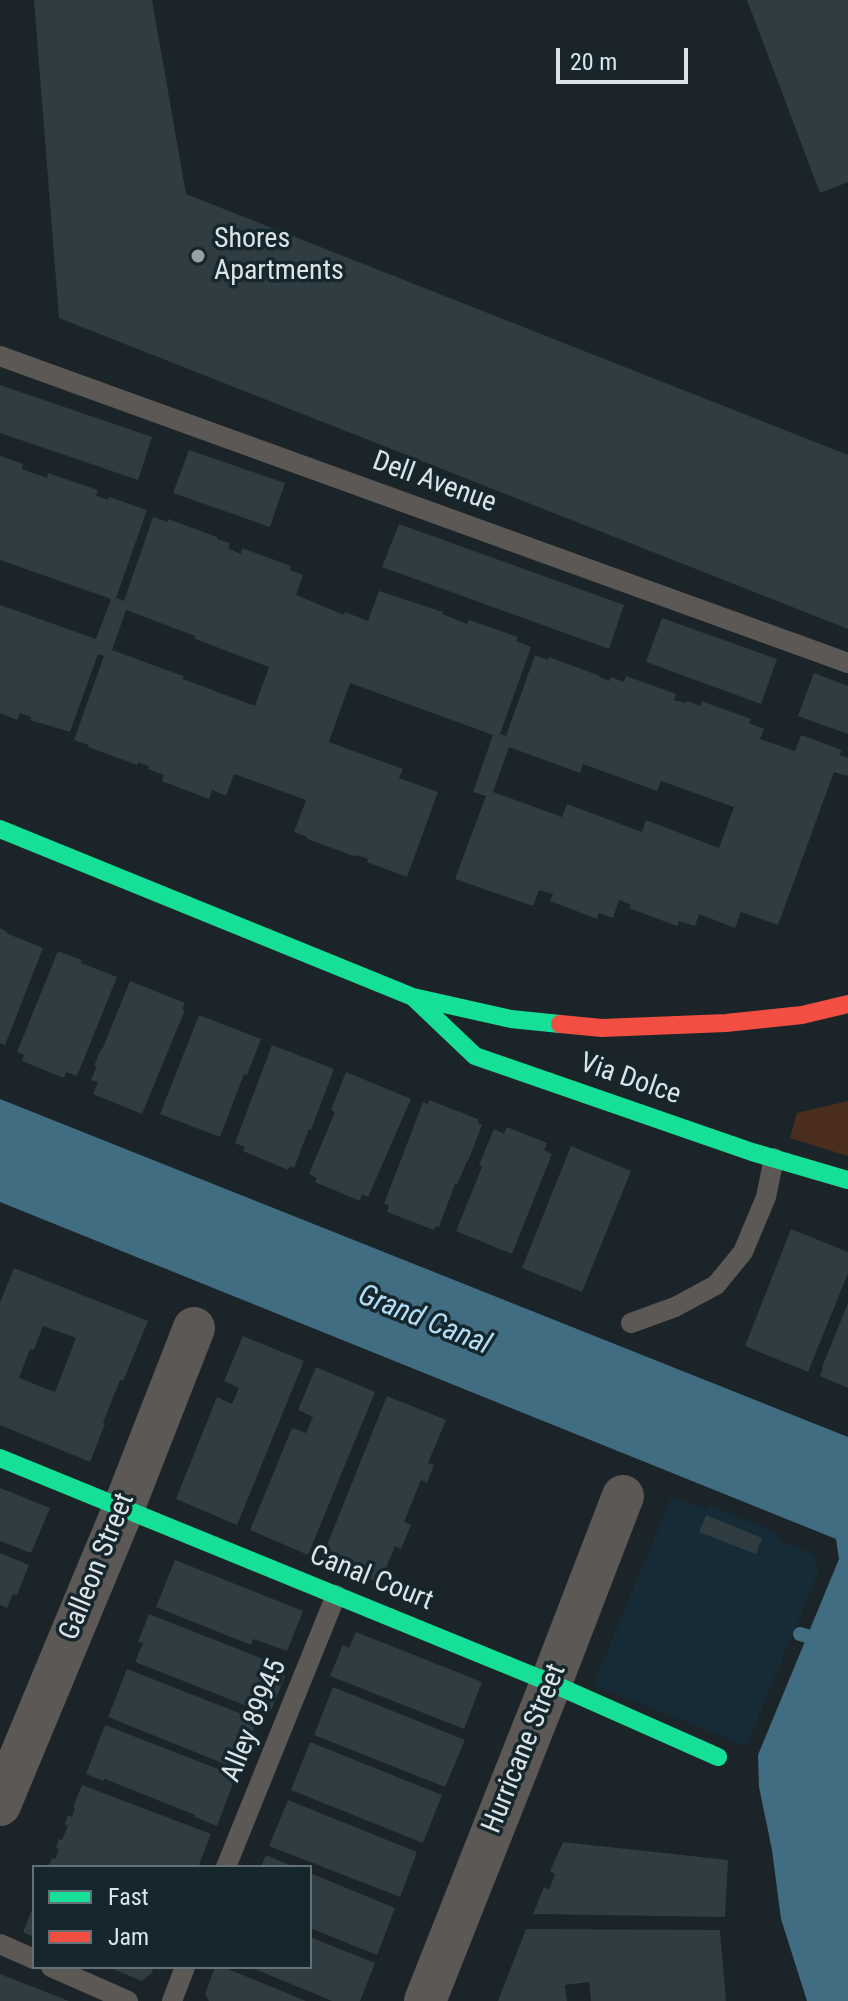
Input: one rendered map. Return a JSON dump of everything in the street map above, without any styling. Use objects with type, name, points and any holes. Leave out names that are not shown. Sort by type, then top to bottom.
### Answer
[{"type":"street","name":"Via Dolce","points":[[0,829],[413,997],[511,1019],[602,1028],[726,1023],[802,1015],[848,1004]]},
{"type":"street","name":"Via Dolce","points":[[413,997],[475,1056],[752,1152],[848,1180]]},
{"type":"street","name":"Galleon Street","points":[[0,1805],[124,1507],[194,1328]]},
{"type":"street","name":"Canal Court","points":[[0,1458],[551,1683],[718,1757]]},
{"type":"street","name":"Hurricane Street","points":[[425,2001],[623,1496]]},
{"type":"lane","name":"Dell Avenue","points":[[0,356],[848,663]]},
{"type":"lane","points":[[631,1323],[675,1307],[716,1285],[743,1252],[766,1197],[774,1158]]},
{"type":"lane","name":"Alley 89945","points":[[227,1865],[336,1595]]},
{"type":"lane","points":[[0,1944],[32,1958]]},
{"type":"lane","points":[[56,1969],[128,2001]]},
{"type":"lane","points":[[172,2001],[184,1969]]},
{"type":"shaded area","points":[[848,1101],[848,1156],[790,1138],[797,1113]]},
{"type":"shaded area","points":[[672,1496],[707,1510],[710,1505],[779,1534],[778,1540],[813,1554],[819,1571],[746,1746],[593,1685]]},
{"type":"water","name":"Grand Canal","points":[[0,1099],[848,1437],[848,2001],[807,2001],[781,1919],[772,1850],[759,1787],[758,1755],[839,1559],[836,1539],[0,1202]]},
{"type":"building","name":"Shores Apartments","points":[[34,0],[152,0],[186,194],[848,455],[848,629],[59,318]]},
{"type":"building","points":[[747,0],[848,0],[848,182],[820,193]]},
{"type":"building","points":[[0,385],[152,437],[138,480],[0,433]]},
{"type":"building","points":[[189,450],[285,483],[270,527],[173,493]]},
{"type":"building","points":[[0,456],[23,464],[22,469],[47,478],[48,473],[98,490],[96,496],[108,500],[109,497],[147,510],[116,598],[124,601],[153,517],[168,522],[168,519],[230,543],[228,548],[241,554],[242,548],[291,566],[290,570],[303,575],[296,595],[344,615],[345,612],[368,621],[379,591],[443,612],[467,624],[469,620],[518,637],[516,641],[531,647],[500,734],[506,736],[535,655],[548,660],[549,657],[609,681],[611,677],[624,682],[626,676],[676,694],[674,700],[701,706],[701,701],[751,719],[749,723],[764,729],[760,739],[795,751],[801,735],[842,750],[839,755],[848,758],[848,774],[834,772],[778,925],[741,912],[735,928],[699,914],[695,926],[679,921],[677,926],[629,908],[631,905],[619,900],[613,918],[599,913],[597,919],[550,901],[553,894],[539,890],[533,906],[455,879],[486,796],[473,792],[493,735],[350,683],[329,742],[403,769],[399,778],[438,792],[407,877],[294,832],[306,800],[234,774],[226,796],[212,790],[209,799],[162,781],[164,775],[148,769],[149,766],[138,762],[137,765],[74,740],[104,656],[98,654],[70,732],[30,720],[31,717],[20,713],[17,720],[0,713],[0,605],[96,639],[111,599],[0,560]],"holes":[[[126,610],[269,667],[255,706],[112,650]],[[509,747],[580,773],[583,764],[657,791],[661,781],[734,807],[719,848],[646,820],[642,832],[567,804],[562,817],[493,792]]]},
{"type":"building","points":[[399,524],[624,605],[609,649],[382,567]]},
{"type":"building","points":[[662,618],[777,659],[761,704],[646,662]]},
{"type":"building","points":[[814,673],[848,686],[848,734],[798,716]]},
{"type":"building","points":[[0,928],[43,948],[5,1045],[0,1043]]},
{"type":"building","points":[[58,951],[117,977],[77,1076],[66,1072],[64,1078],[22,1061],[24,1055],[17,1052]]},
{"type":"building","points":[[130,981],[185,1003],[182,1009],[185,1010],[142,1114],[93,1094],[98,1082],[91,1080]]},
{"type":"building","points":[[199,1015],[261,1039],[220,1137],[160,1114]]},
{"type":"building","points":[[272,1045],[334,1069],[294,1168],[290,1166],[288,1170],[243,1151],[245,1147],[235,1143]]},
{"type":"building","points":[[346,1072],[411,1099],[368,1197],[362,1194],[360,1201],[315,1182],[317,1178],[309,1174],[335,1112],[331,1110]]},
{"type":"building","points":[[429,1100],[478,1119],[482,1125],[439,1227],[436,1226],[434,1230],[387,1212],[389,1205],[384,1204],[423,1102],[428,1104]]},
{"type":"building","points":[[507,1127],[547,1143],[544,1150],[552,1154],[512,1254],[456,1231],[494,1129],[504,1134]]},
{"type":"building","points":[[571,1146],[631,1171],[582,1292],[522,1268]]},
{"type":"building","points":[[791,1229],[848,1252],[848,1273],[808,1372],[745,1346]]},
{"type":"building","points":[[14,1268],[148,1321],[123,1381],[120,1380],[90,1462],[0,1425],[0,1303]],"holes":[[[43,1326],[76,1338],[55,1392],[19,1378]]]},
{"type":"building","points":[[848,1303],[848,1388],[820,1376]]},
{"type":"building","points":[[243,1336],[304,1361],[237,1525],[176,1499],[217,1397],[232,1404],[239,1388],[224,1381]]},
{"type":"building","points":[[316,1367],[375,1392],[308,1555],[250,1530],[292,1428],[306,1433],[313,1417],[298,1410]]},
{"type":"building","points":[[387,1396],[446,1420],[428,1463],[434,1465],[427,1483],[421,1480],[404,1522],[411,1525],[401,1549],[395,1546],[380,1583],[321,1560]]},
{"type":"building","points":[[0,1488],[50,1508],[31,1553],[0,1541]]},
{"type":"building","points":[[706,1515],[762,1538],[756,1554],[699,1532]]},
{"type":"building","points":[[0,1553],[29,1565],[17,1595],[13,1594],[7,1608],[0,1605]]},
{"type":"building","points":[[175,1560],[303,1611],[287,1651],[253,1639],[251,1645],[156,1607]]},
{"type":"building","points":[[149,1614],[281,1666],[278,1673],[285,1676],[271,1711],[263,1708],[262,1712],[135,1662],[143,1643],[138,1642]]},
{"type":"building","points":[[356,1632],[482,1682],[464,1729],[330,1676],[343,1645],[349,1648]]},
{"type":"building","points":[[127,1669],[257,1720],[249,1740],[251,1745],[246,1747],[245,1757],[237,1769],[108,1717]]},
{"type":"building","points":[[333,1687],[465,1740],[445,1787],[314,1735]]},
{"type":"building","points":[[105,1725],[236,1776],[217,1826],[86,1774]]},
{"type":"building","points":[[310,1742],[442,1795],[423,1843],[291,1790]]},
{"type":"building","points":[[82,1785],[211,1834],[199,1865],[49,1865],[52,1858],[55,1859],[59,1839],[62,1840]]},
{"type":"building","points":[[288,1800],[417,1852],[400,1897],[269,1846]]},
{"type":"building","points":[[563,1842],[728,1860],[725,1917],[533,1914],[544,1887],[549,1890],[555,1874],[550,1871]]},
{"type":"building","points":[[266,1855],[289,1865],[262,1865]]},
{"type":"building","points":[[312,1874],[395,1908],[377,1955],[312,1929]]},
{"type":"building","points":[[32,1910],[32,1936],[23,1932]]},
{"type":"building","points":[[526,1929],[720,1930],[726,2001],[591,2001],[589,1982],[565,1985],[567,2001],[498,2001]]},
{"type":"building","points":[[312,1938],[375,1963],[360,2001],[332,2001],[255,1969],[312,1969]]},
{"type":"building","points":[[113,1969],[153,1969],[142,1981]]},
{"type":"building","points":[[214,1969],[228,1969],[306,2001],[209,2001],[205,1994]]},
{"type":"building","points":[[0,1974],[69,2001],[0,2001]]},
{"type":"waterway","points":[[800,1634],[807,1636]]},
{"type":"traffic: fast","points":[[0,829],[413,997],[511,1019],[560,1024]]},
{"type":"traffic: fast","points":[[413,997],[475,1056],[752,1152],[848,1180]]},
{"type":"traffic: fast","points":[[0,1458],[551,1683],[718,1757]]},
{"type":"traffic: jam","points":[[560,1024],[602,1028],[726,1023],[802,1015],[848,1004]]},
{"type":"place","name":"Shores Apartments","points":[[198,256]]}]
